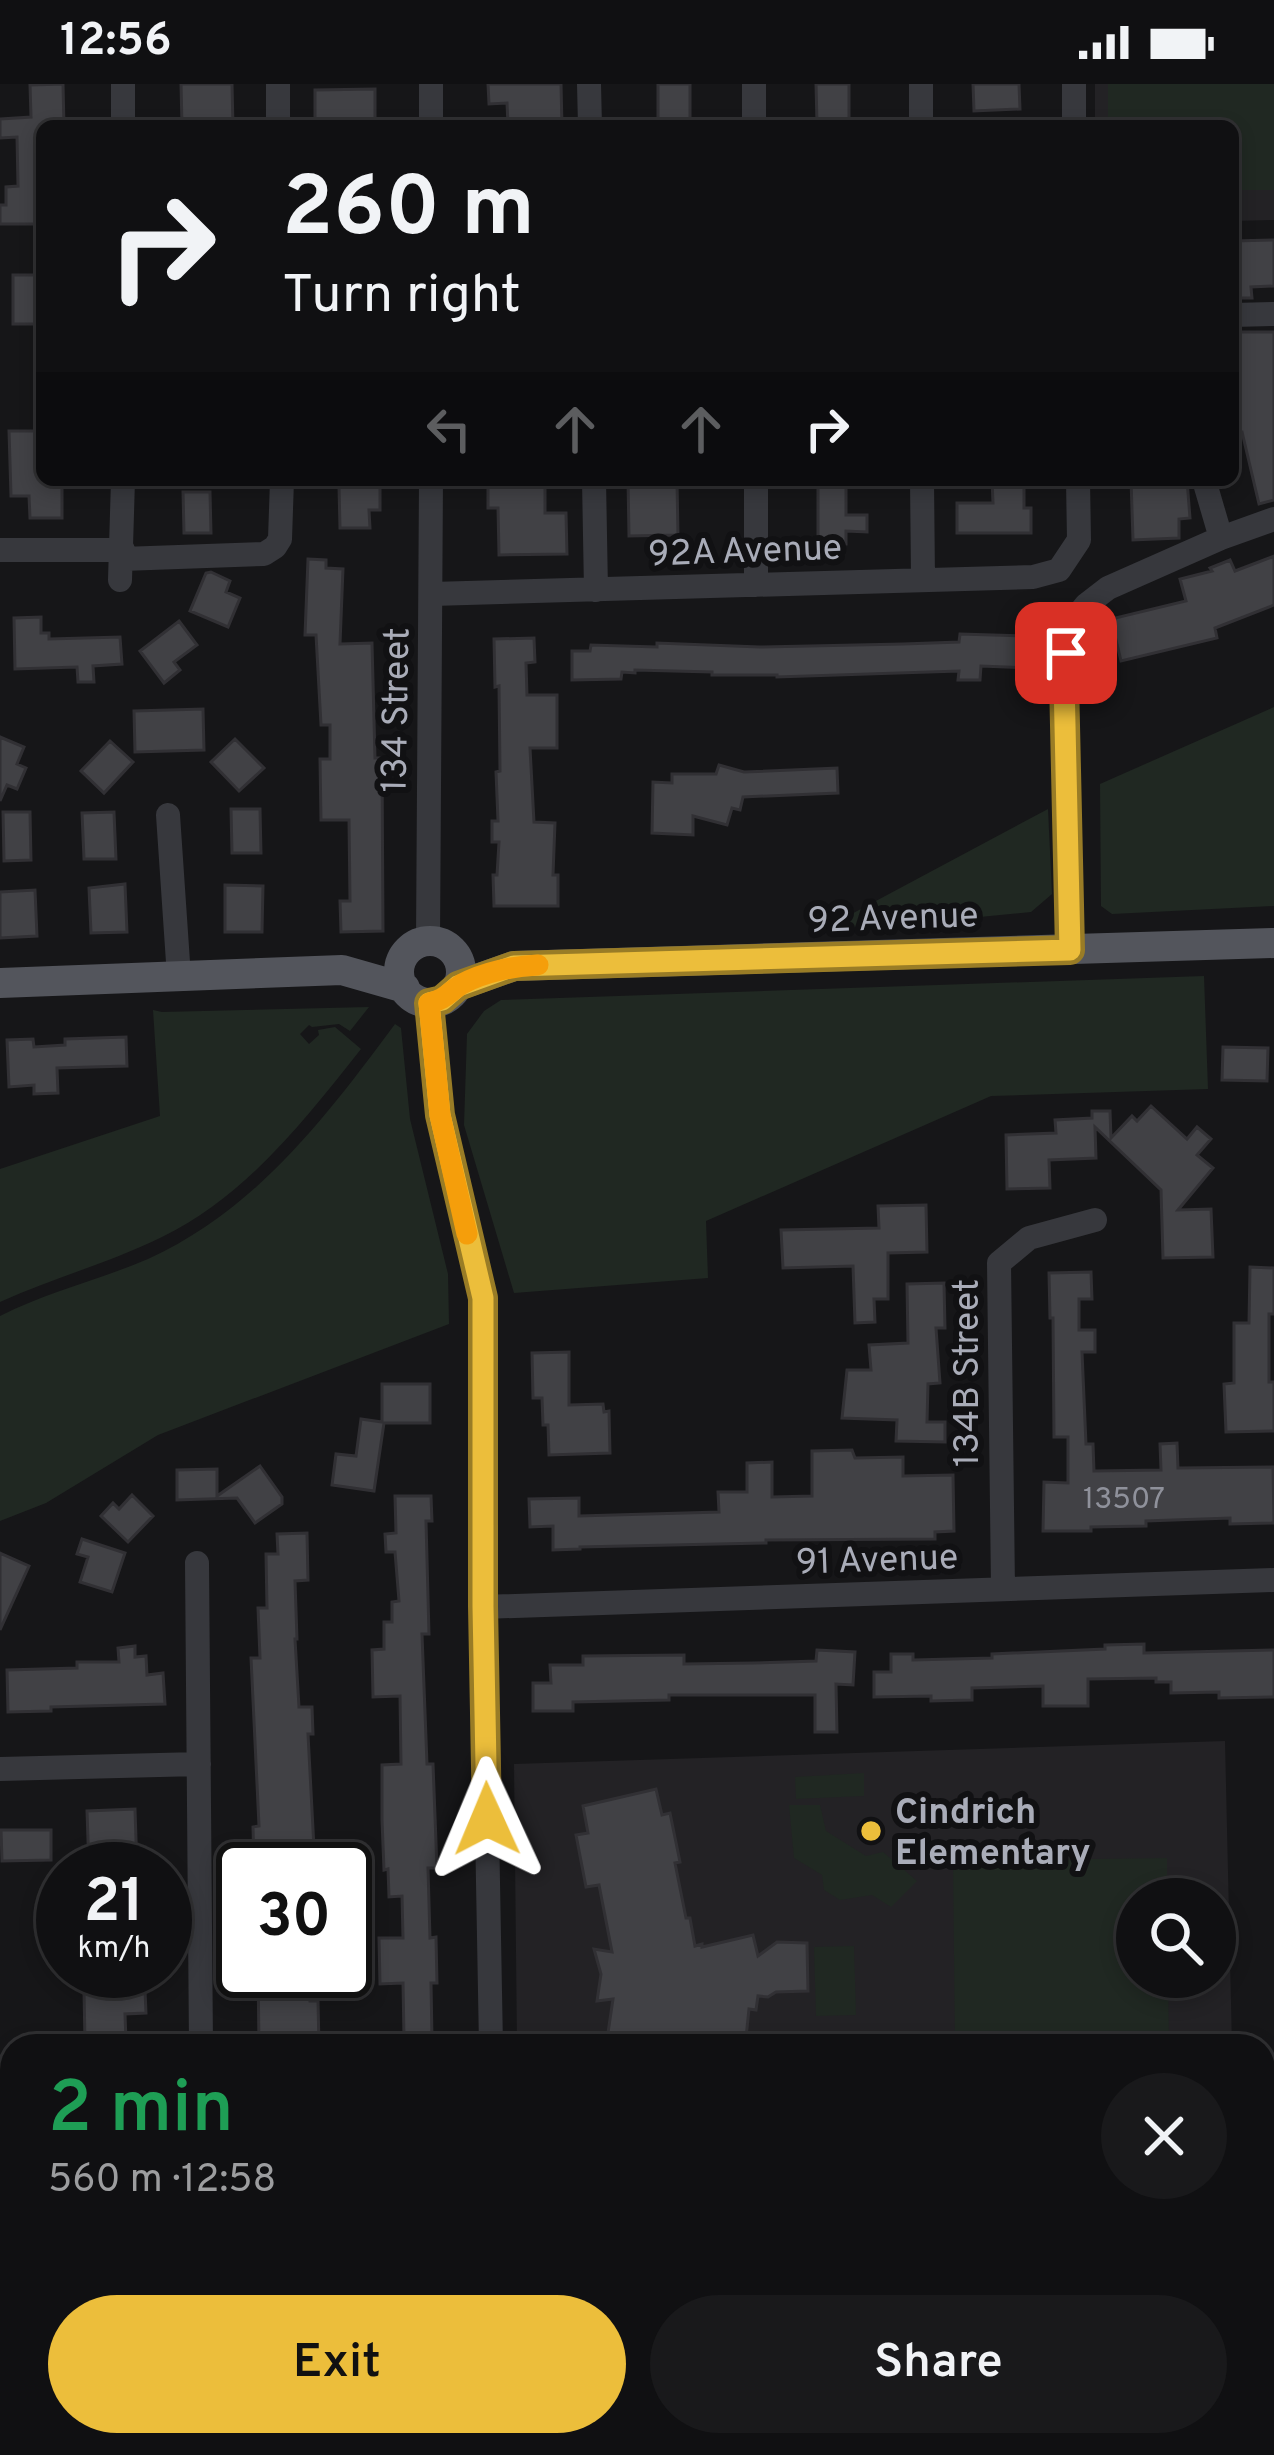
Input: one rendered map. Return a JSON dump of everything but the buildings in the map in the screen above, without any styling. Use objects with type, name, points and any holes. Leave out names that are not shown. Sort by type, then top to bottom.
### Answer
[{"type":"main road","name":"92 Avenue","points":[[514,966],[1274,943]]},
{"type":"main road","points":[[342,970],[357,962],[429,949],[500,958],[514,966]]},
{"type":"main road","points":[[429,949],[461,970],[458,986]]},
{"type":"main road","points":[[417,995],[399,973],[429,949]]},
{"type":"main road","points":[[0,983],[342,970],[442,1000],[458,986],[514,966]]},
{"type":"street","points":[[123,84],[123,120]]},
{"type":"street","points":[[278,84],[278,120]]},
{"type":"street","points":[[430,84],[431,120]]},
{"type":"street","points":[[589,84],[590,120]]},
{"type":"street","points":[[754,84],[754,120]]},
{"type":"street","points":[[921,84],[921,120]]},
{"type":"street","points":[[1074,84],[1074,120]]},
{"type":"street","points":[[1239,315],[1274,314]]},
{"type":"street","points":[[122,563],[123,486]]},
{"type":"street","points":[[0,550],[122,563],[264,554],[280,539],[282,486]]},
{"type":"street","name":"134 Street","points":[[429,949],[431,486]]},
{"type":"street","points":[[594,486],[596,590]]},
{"type":"street","points":[[756,486],[756,585]]},
{"type":"street","points":[[922,486],[923,579]]},
{"type":"street","name":"92A Avenue","points":[[431,595],[1033,577],[1059,570],[1078,540],[1078,486]]},
{"type":"street","points":[[1206,486],[1221,538]]},
{"type":"street","points":[[1070,950],[1064,680],[1069,626],[1108,588],[1274,519]]},
{"type":"street","points":[[168,815],[178,977]]},
{"type":"street","points":[[417,995],[483,1298],[491,2034]]},
{"type":"street","name":"134B Street","points":[[1003,1589],[999,1263],[1029,1238],[1095,1220]]},
{"type":"street","points":[[197,1563],[201,2034]]},
{"type":"street","name":"91 Avenue","points":[[483,1606],[1274,1580]]},
{"type":"street","points":[[0,1769],[199,1764]]},
{"type":"shaded area","points":[[1095,84],[1274,84],[1274,220],[1239,221],[1239,120],[1095,120]]},
{"type":"shaded area","points":[[1108,84],[1274,84],[1274,190],[1239,190],[1239,120],[1108,120]]},
{"type":"shaded area","points":[[1274,707],[1274,906],[1112,914],[1101,906],[1100,784]]},
{"type":"shaded area","points":[[1048,809],[1052,894],[1031,912],[816,933]]},
{"type":"shaded area","points":[[1204,976],[1208,1089],[991,1096],[706,1221],[708,1278],[514,1293],[464,1125],[467,1034],[484,1011],[501,1000]]},
{"type":"shaded area","points":[[369,1007],[350,1031],[339,1024],[309,1025],[300,1034],[309,1044],[318,1030],[335,1027],[361,1049],[272,1155],[221,1200],[162,1237],[0,1302],[0,1169],[160,1116],[153,1010]]},
{"type":"shaded area","points":[[395,1024],[401,1028],[410,1119],[448,1274],[449,1324],[158,1435],[46,1503],[0,1521],[0,1316],[148,1259],[222,1215],[315,1126]]},
{"type":"shaded area","name":"Cindrich Elementary","points":[[1225,1741],[1228,1878],[1116,1878],[1116,1998],[1231,1998],[1232,2034],[517,2034],[514,1764]]},
{"type":"shaded area","points":[[864,1773],[864,1796],[796,1799],[795,1777]]},
{"type":"shaded area","points":[[789,1805],[820,1805],[826,1831],[866,1856],[883,1852],[917,1881],[891,1907],[872,1895],[840,1900],[824,1890],[822,1875],[794,1858]]},
{"type":"shaded area","points":[[1167,1858],[1167,1878],[1116,1878],[1116,1998],[1168,1998],[1169,2034],[955,2034],[953,1861]]},
{"type":"shaded area","points":[[854,1946],[856,2015],[816,2016],[814,1947]]},
{"type":"slow traffic","points":[[467,1234],[440,1115],[429,1003],[482,977],[514,966],[538,965]]},
{"type":"place","name":"Cindrich Elementary","points":[[871,1831]]},
{"type":"route","points":[[487,1819],[483,1298],[440,1115],[429,1003],[442,1000],[458,986],[514,966],[1070,950],[1066,653]]}]
